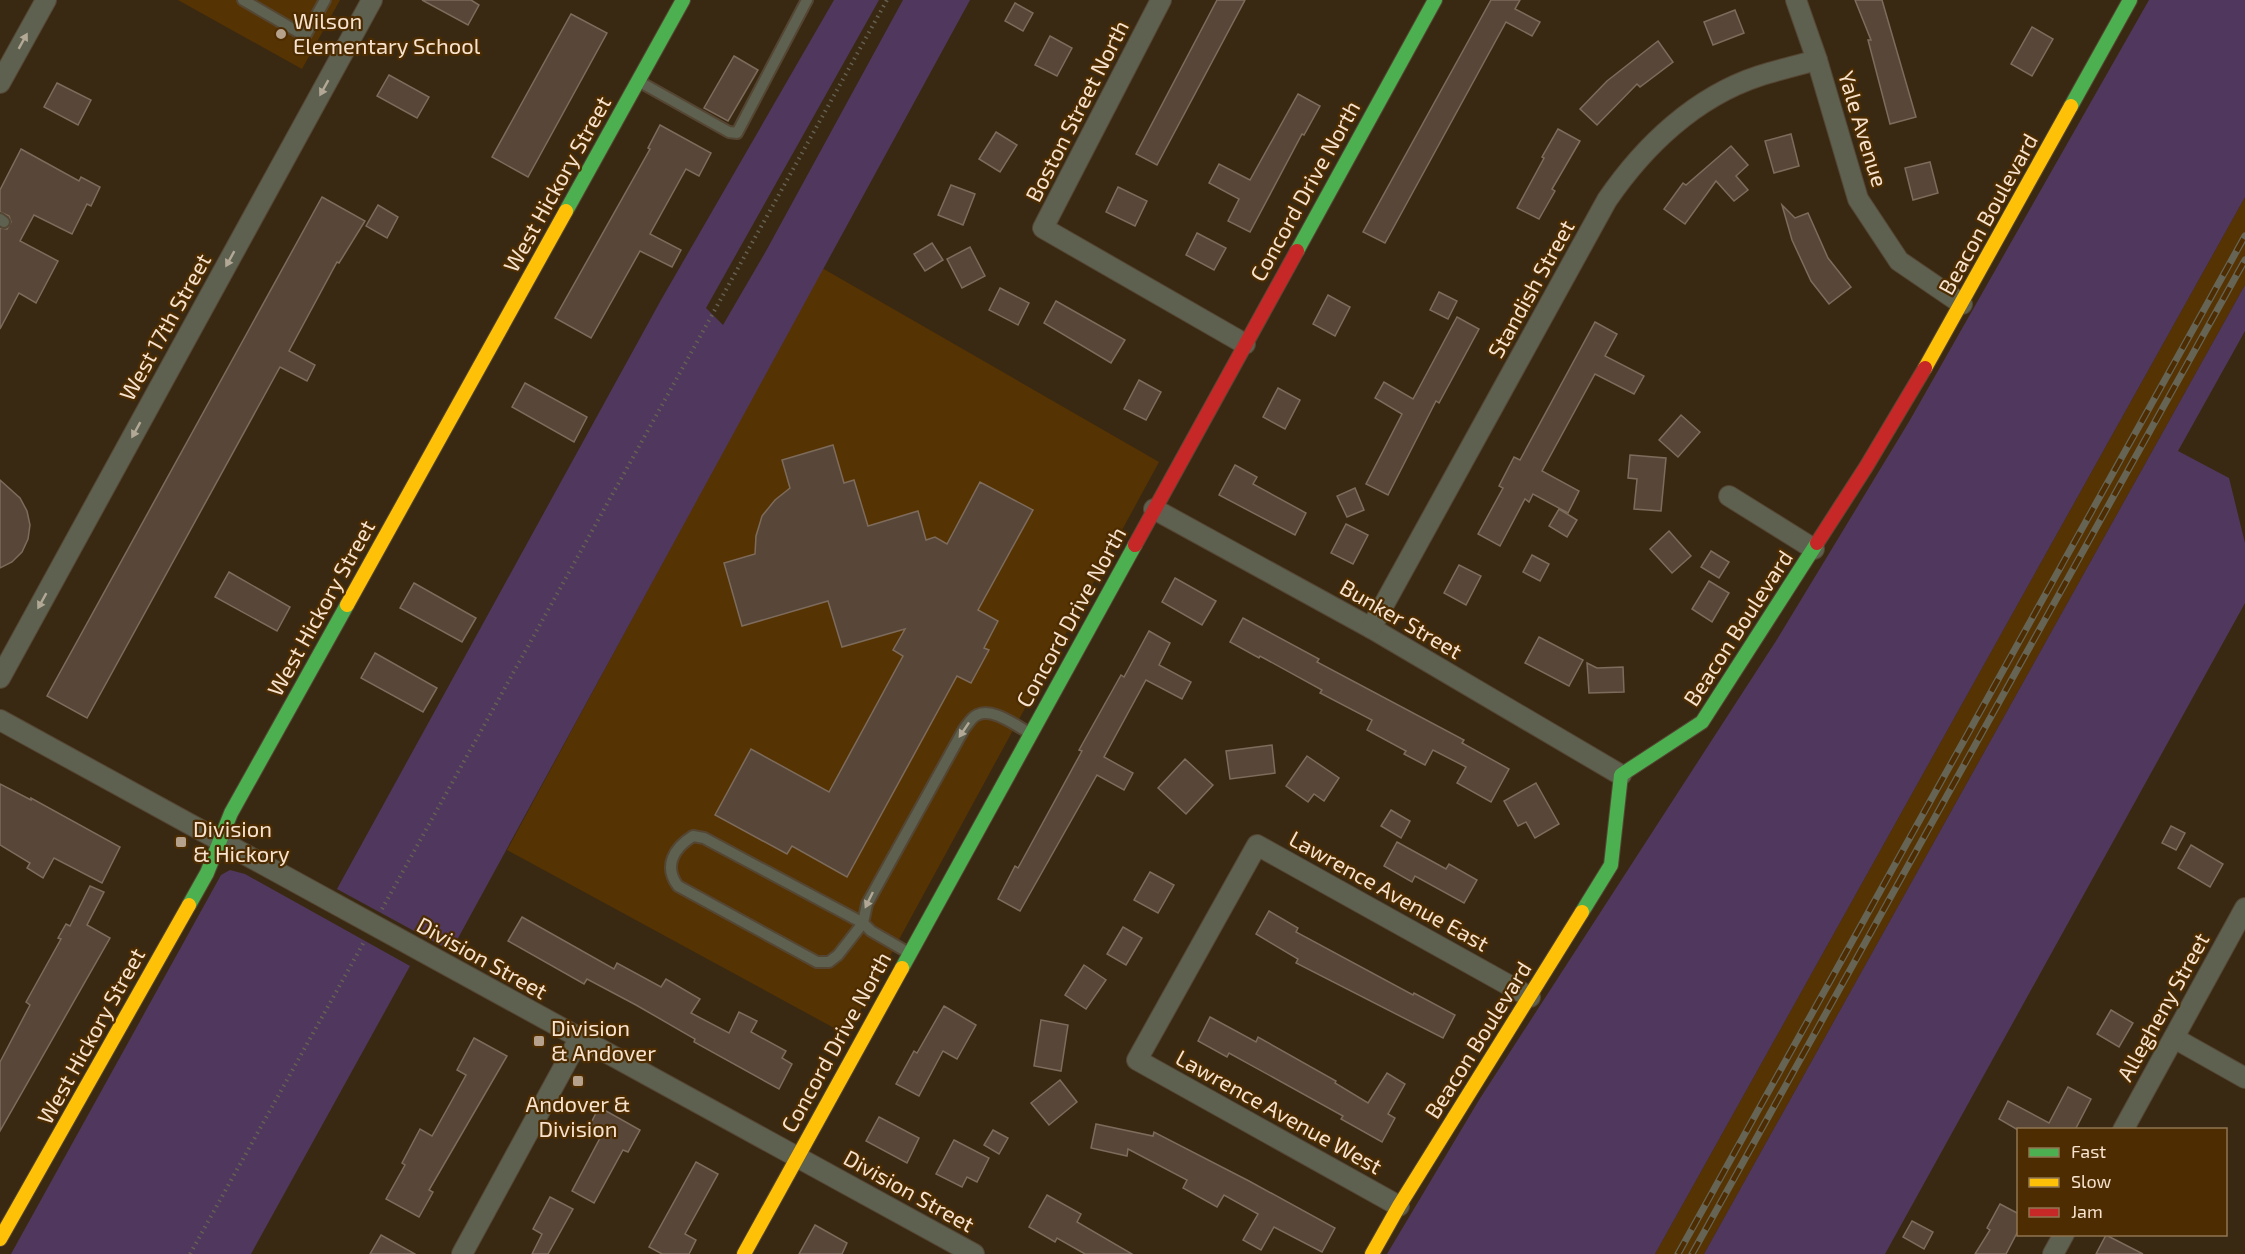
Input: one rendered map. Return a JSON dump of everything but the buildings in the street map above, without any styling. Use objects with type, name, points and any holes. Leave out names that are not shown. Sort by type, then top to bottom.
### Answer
[{"type":"street","points":[[0,83],[45,0]]},
{"type":"street","name":"West 17th Street","points":[[0,678],[372,0]]},
{"type":"street","name":"West Hickory Street","points":[[0,1239],[207,873],[231,813],[683,0]]},
{"type":"street","name":"Boston Street North","points":[[1161,0],[1043,228],[1245,344]]},
{"type":"street","name":"Concord Drive North","points":[[744,1254],[1435,0]]},
{"type":"street","name":"Yale Avenue","points":[[1796,0],[1817,60],[1858,199],[1899,261],[1962,304]]},
{"type":"street","name":"Beacon Boulevard","points":[[1372,1254],[1399,1206],[1611,865],[1621,775],[1702,722],[1866,467],[1962,304],[2130,0]]},
{"type":"street","name":"Standish Street","points":[[1371,628],[1607,200],[1625,174],[1646,151],[1694,109],[1757,77],[1817,60]]},
{"type":"street","points":[[1729,496],[1814,549]]},
{"type":"street","name":"Bunker Street","points":[[1154,509],[1371,628],[1621,775]]},
{"type":"street","name":"Division Street","points":[[0,720],[220,843],[974,1254]]},
{"type":"street","name":"Lawrence Avenue East","points":[[1137,1060],[1257,845],[1530,997]]},
{"type":"street","name":"Allegheny Street","points":[[2124,1128],[2245,908]]},
{"type":"street","points":[[2174,1038],[2245,1078]]},
{"type":"street","points":[[462,1254],[579,1039]]},
{"type":"street","name":"Lawrence Avenue West","points":[[1137,1060],[1399,1206]]},
{"type":"street","points":[[2053,1254],[2063,1236]]},
{"type":"lane","points":[[243,0],[305,36],[326,0]]},
{"type":"lane","points":[[638,81],[729,132],[737,133],[807,0]]},
{"type":"lane","points":[[909,953],[871,932],[863,923],[704,838],[693,836],[682,843],[671,863],[671,876],[678,886],[817,962],[829,962],[838,956],[863,923],[867,904],[964,729],[975,715],[985,712],[996,715],[1030,734]]},
{"type":"path","points":[[378,916],[887,0]]},
{"type":"path","points":[[190,1254],[365,939]]},
{"type":"shaded area","name":"Wilson Elementary School","points":[[178,0],[340,0],[302,69]]},
{"type":"shaded area","points":[[834,0],[879,0],[706,308],[723,325],[903,0],[970,0],[451,951],[337,889],[661,300]]},
{"type":"shaded area","points":[[2149,0],[2245,0],[2245,197],[1655,1254],[1387,1254],[1479,1100],[1776,641],[1910,420]]},
{"type":"shaded area","points":[[2245,197],[2245,285],[1704,1254],[1655,1254]]},
{"type":"shaded area","points":[[822,268],[1159,462],[847,1035],[507,850]]},
{"type":"shaded area","points":[[2245,285],[2245,331],[2178,451],[2229,478],[2245,543],[2245,603],[1885,1254],[1704,1254]]},
{"type":"shaded area","points":[[230,870],[245,874],[410,966],[251,1254],[11,1254],[221,875]]},
{"type":"railway","points":[[1678,1254],[2245,236]]},
{"type":"railway","points":[[1692,1254],[2245,260]]},
{"type":"traffic: fast","points":[[566,211],[683,0]]},
{"type":"traffic: fast","points":[[1297,251],[1435,0]]},
{"type":"traffic: fast","points":[[2071,106],[2130,0]]},
{"type":"traffic: fast","points":[[1582,912],[1611,865],[1621,775],[1702,722],[1817,543]]},
{"type":"traffic: fast","points":[[902,968],[1135,545]]},
{"type":"traffic: fast","points":[[189,905],[207,873],[231,813],[347,605]]},
{"type":"traffic: slow","points":[[1925,368],[2071,106]]},
{"type":"traffic: slow","points":[[347,605],[566,211]]},
{"type":"traffic: slow","points":[[0,1239],[189,905]]},
{"type":"traffic: slow","points":[[1372,1254],[1399,1206],[1582,912]]},
{"type":"traffic: slow","points":[[744,1254],[902,968]]},
{"type":"traffic: jam","points":[[1135,545],[1297,251]]},
{"type":"traffic: jam","points":[[1817,543],[1925,368]]},
{"type":"place","name":"Wilson Elementary School","points":[[281,34]]},
{"type":"place","name":"Division & Hickory","points":[[181,842]]},
{"type":"place","name":"Division & Andover","points":[[539,1041]]},
{"type":"place","name":"Andover & Division","points":[[578,1081]]}]
